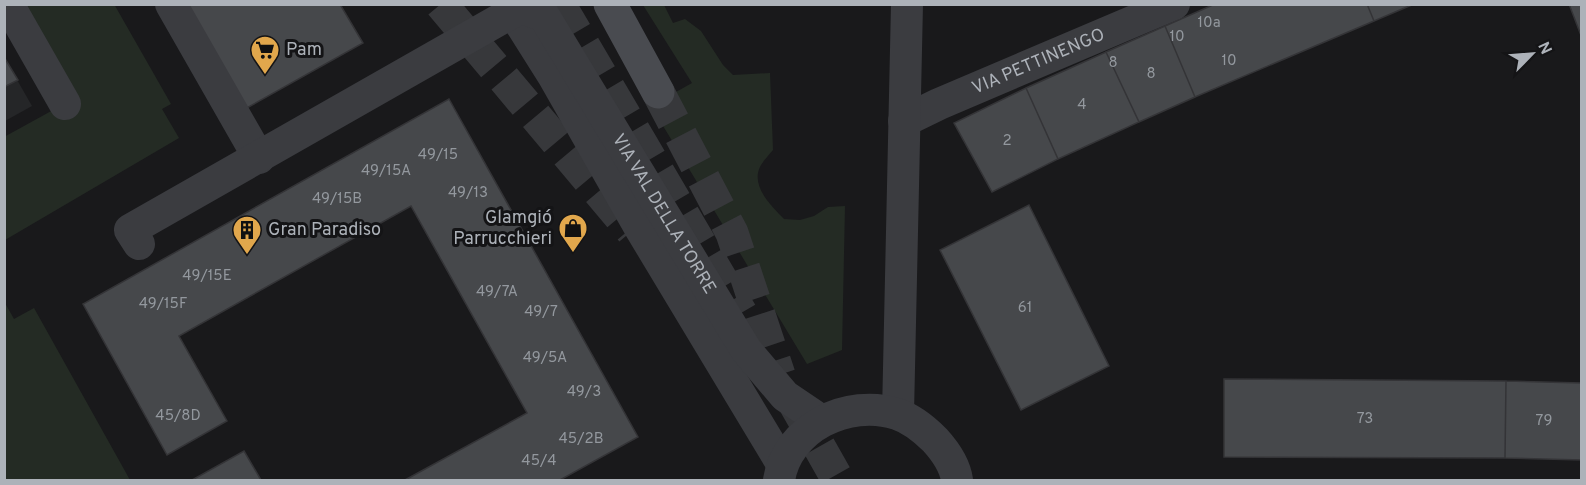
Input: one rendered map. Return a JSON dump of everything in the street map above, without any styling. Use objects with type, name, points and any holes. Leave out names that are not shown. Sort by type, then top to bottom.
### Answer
[{"type":"main road","points":[[610,4],[658,92]]},
{"type":"street","points":[[8,4],[65,104]]},
{"type":"street","points":[[171,4],[259,158]]},
{"type":"street","points":[[898,414],[907,4]]},
{"type":"street","name":"VIA PETTINENGO","points":[[904,121],[1174,4]]},
{"type":"street","points":[[140,244],[130,230],[259,158],[511,8]]},
{"type":"street","name":"VIA VAL DELLA TORRE","points":[[511,8],[523,8],[544,16],[746,350],[785,396],[822,421]]},
{"type":"street","name":"VIA VAL DELLA TORRE","points":[[511,8],[554,77],[780,472]]},
{"type":"street","points":[[780,472],[802,436],[822,421],[846,412],[872,409],[898,414],[923,428],[944,449],[957,480]]},
{"type":"shaded area","points":[[114,4],[171,104],[162,109],[179,138],[5,240],[4,137],[64,104],[8,5]]},
{"type":"shaded area","points":[[643,5],[664,5],[673,23],[685,19],[701,31],[723,65],[733,75],[770,73],[773,150],[762,163],[758,173],[763,195],[784,219],[800,220],[814,216],[828,207],[845,206],[842,350],[807,364],[651,106],[692,83]]},
{"type":"shaded area","points":[[4,57],[32,106],[5,121],[4,121]]},
{"type":"shaded area","points":[[5,303],[14,319],[34,308],[130,480],[5,480]]},
{"type":"building","name":"Pam","points":[[186,4],[344,4],[341,6],[363,43],[245,109]]},
{"type":"building","points":[[1215,4],[1367,4],[1374,21],[1195,97],[1165,26]]},
{"type":"building","points":[[1367,4],[1414,4],[1374,21]]},
{"type":"building","points":[[1569,4],[1582,4],[1582,38]]},
{"type":"building","points":[[1165,26],[1195,97],[1139,122],[1106,52]]},
{"type":"building","points":[[1106,52],[1139,122],[1058,159],[1026,88]]},
{"type":"building","points":[[4,57],[18,80],[4,87]]},
{"type":"building","points":[[1026,88],[1058,159],[992,192],[954,123]]},
{"type":"building","name":"Gran Paradiso","points":[[449,99],[638,437],[560,480],[405,480],[527,413],[411,206],[179,336],[227,421],[167,455],[83,304]]},
{"type":"building","points":[[1029,205],[1109,366],[1021,410],[940,250]]},
{"type":"building","points":[[1224,379],[1506,381],[1505,458],[1224,457]]},
{"type":"building","points":[[1506,381],[1582,383],[1582,460],[1505,458]]},
{"type":"building","points":[[244,451],[261,480],[192,480]]},
{"type":"tunnel","points":[[441,4],[632,231]]},
{"type":"tunnel","points":[[559,4],[741,313]]},
{"type":"tunnel","points":[[658,92],[732,233],[779,375]]},
{"type":"tunnel","points":[[795,404],[838,480]]},
{"type":"place","name":"Pam","points":[[265,76]]},
{"type":"place","name":"Glamgió Parrucchieri","points":[[573,254]]},
{"type":"place","name":"Gran Paradiso","points":[[247,256]]}]
